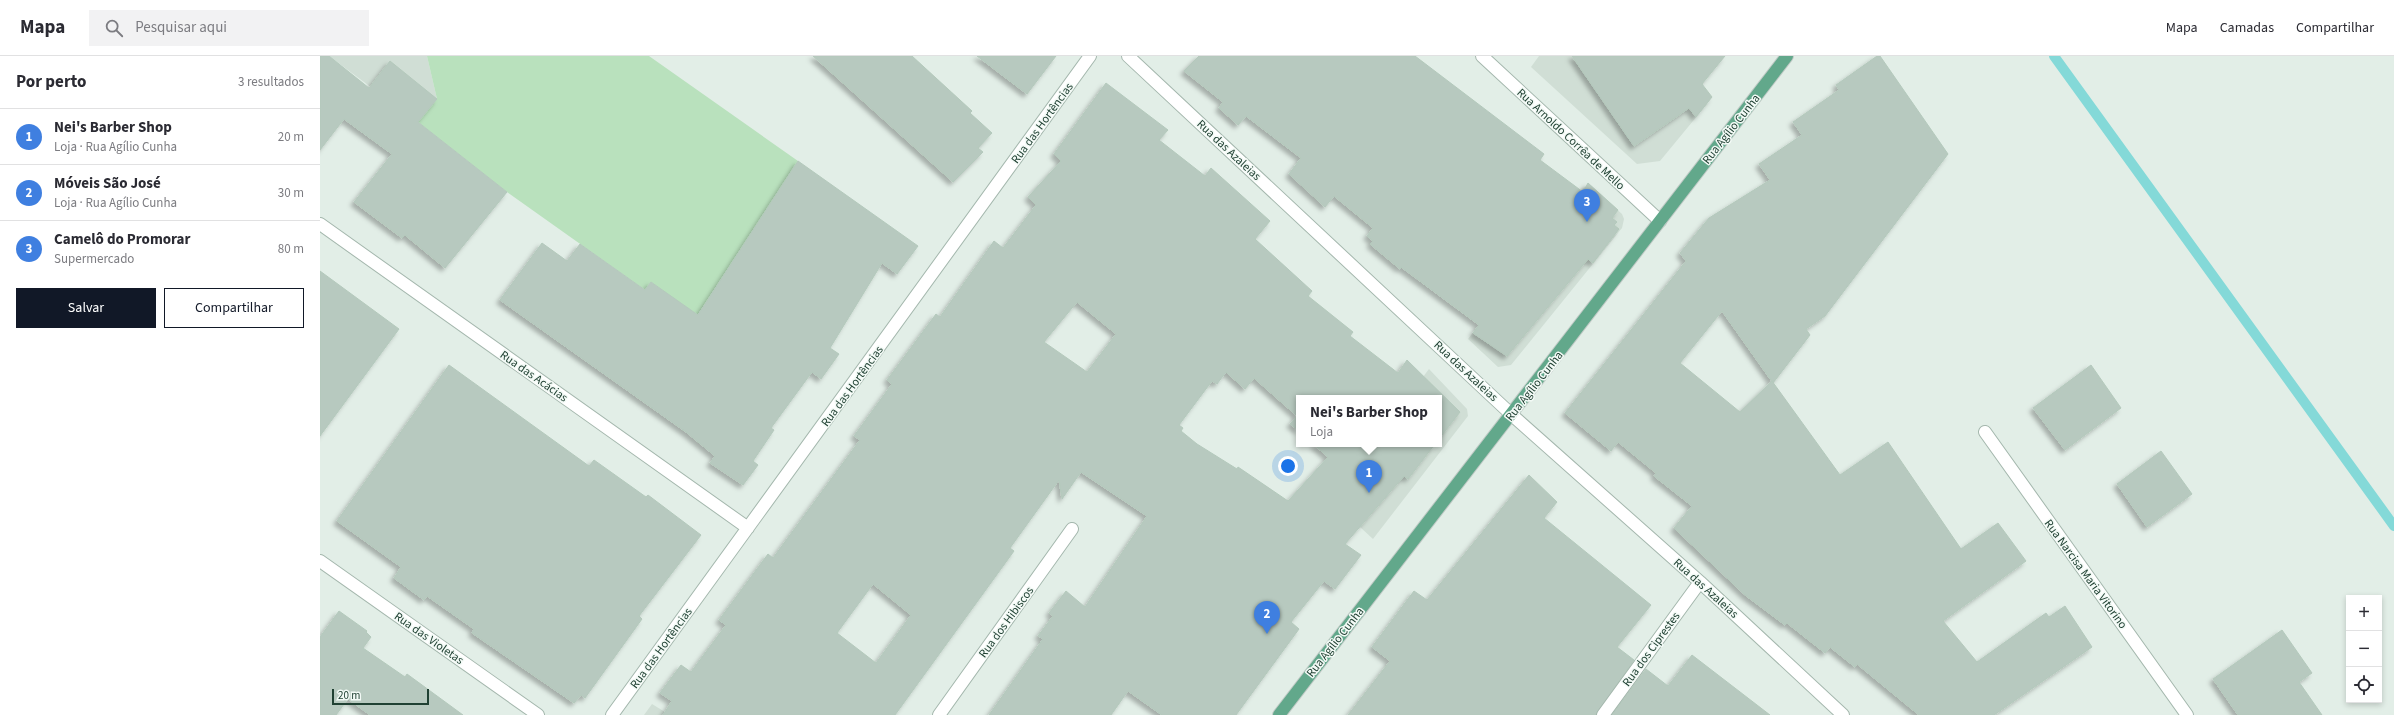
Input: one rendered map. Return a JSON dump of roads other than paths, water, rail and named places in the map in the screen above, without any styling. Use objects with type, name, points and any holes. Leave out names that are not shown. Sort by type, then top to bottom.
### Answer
[{"type":"main road","name":"Rua Agílio Cunha","points":[[1279,715],[1512,415],[1787,56]]},
{"type":"street","name":"Rua das Hortências","points":[[612,715],[1090,56]]},
{"type":"street","name":"Rua das Azaleias","points":[[1128,56],[1512,415],[1700,582],[1843,715]]},
{"type":"street","name":"Rua Arnoldo Corrêa de Mello","points":[[1482,56],[1660,221]]},
{"type":"street","name":"Rua das Acácias","points":[[320,224],[748,528]]},
{"type":"street","name":"Rua Narcisa Maria Vitorino","points":[[1985,432],[2187,715]]},
{"type":"street","name":"Rua dos Hibiscos","points":[[939,715],[1072,529]]},
{"type":"street","name":"Rua das Violetas","points":[[320,561],[538,715]]},
{"type":"street","name":"Rua dos Ciprestes","points":[[1603,715],[1700,582]]},
{"type":"waterway","points":[[2054,56],[2394,526]]},
{"type":"place","name":"Camelô do Promorar","points":[[1587,222]]},
{"type":"place","name":"Nei's Barber Shop","points":[[1369,493]]},
{"type":"place","name":"Móveis São José","points":[[1267,634]]}]
